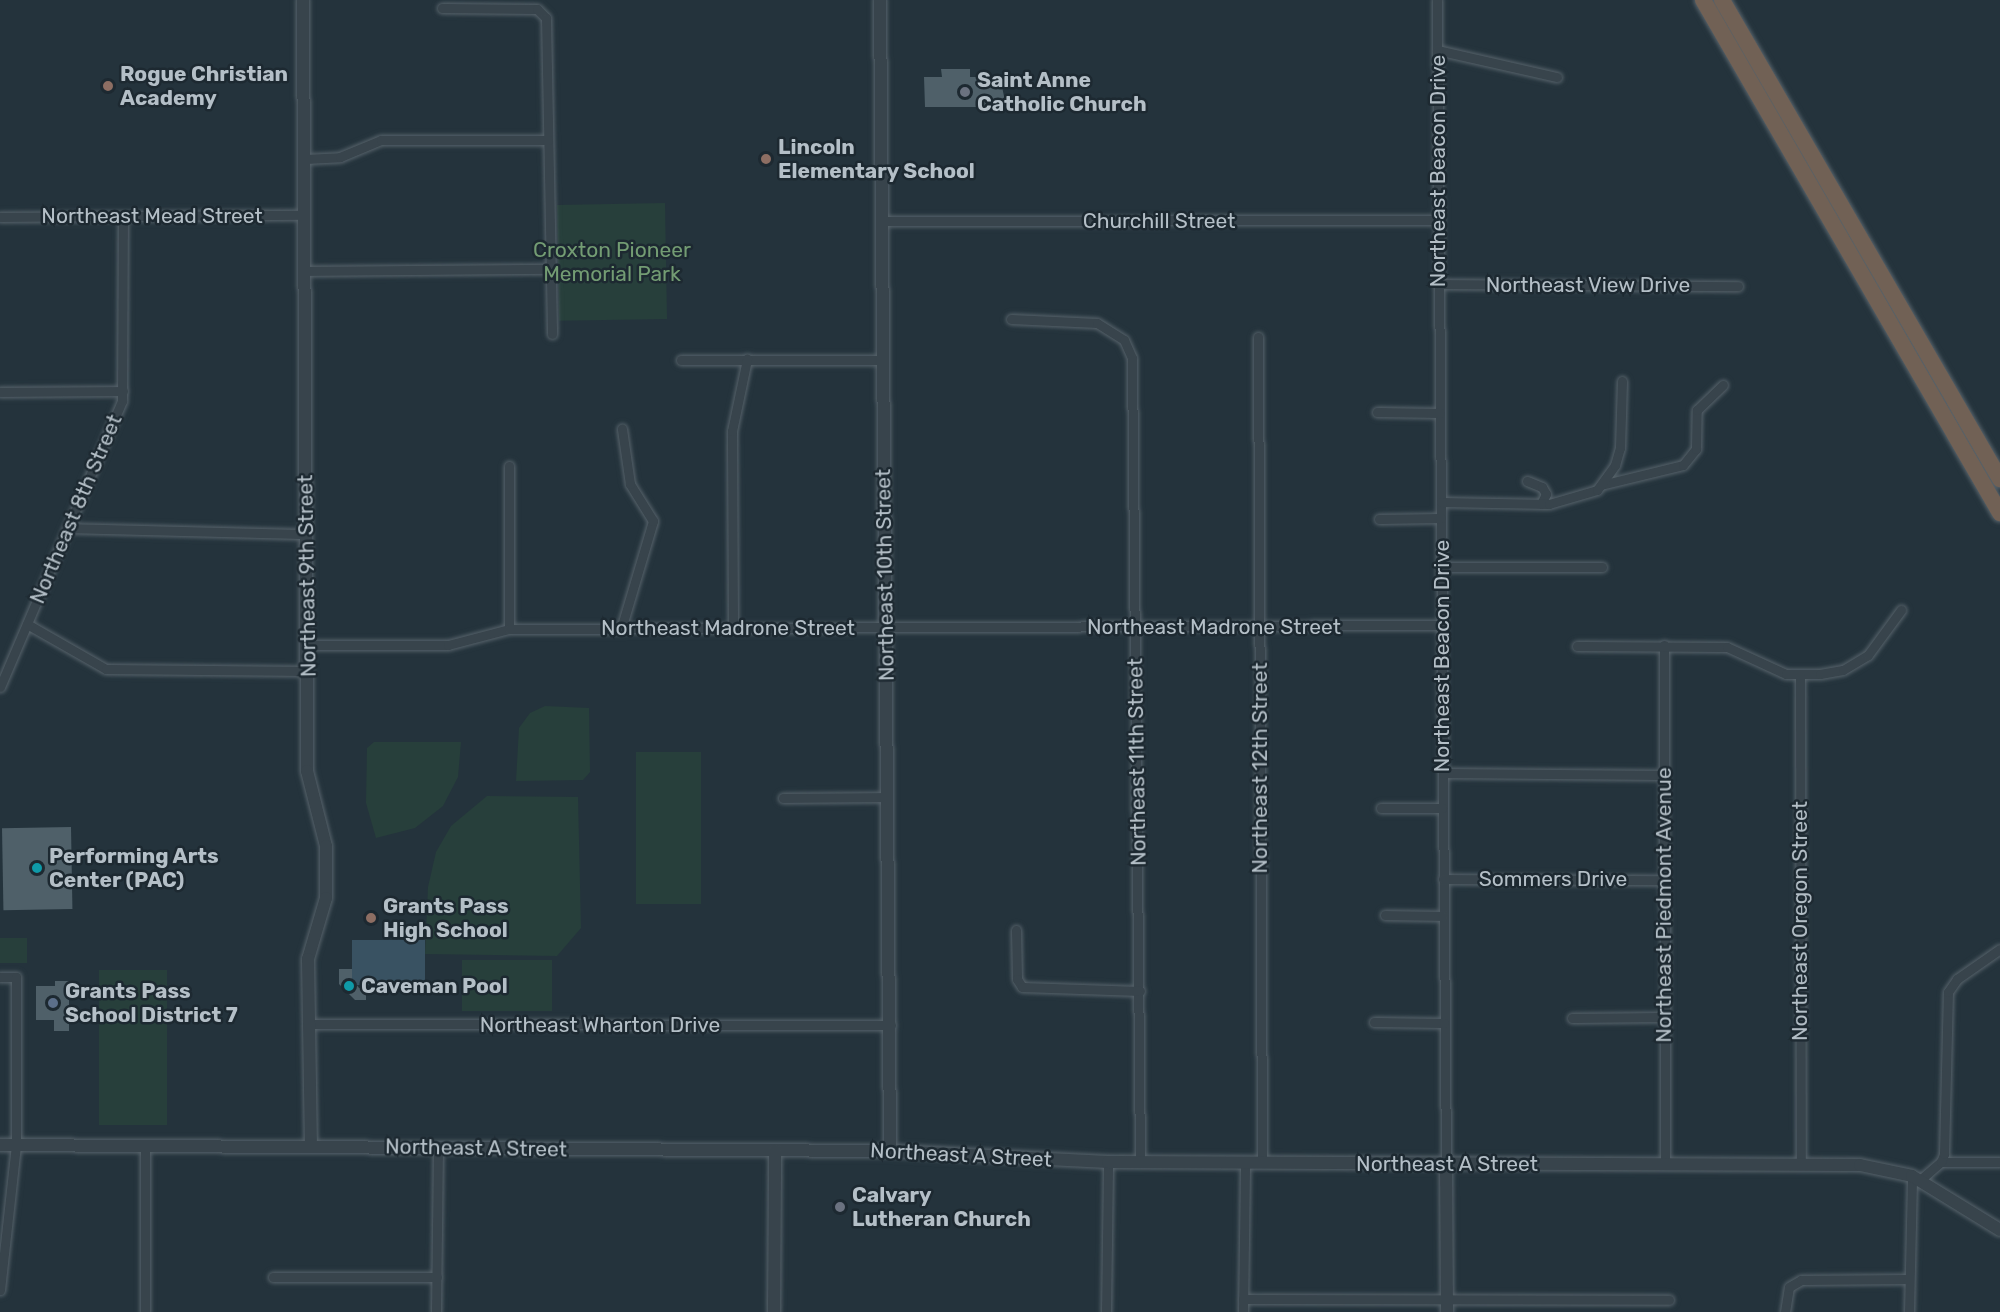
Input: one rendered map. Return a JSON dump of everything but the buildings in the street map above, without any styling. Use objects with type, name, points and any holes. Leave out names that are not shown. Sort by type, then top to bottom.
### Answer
[{"type":"highway","points":[[1703,0],[2000,513]]},
{"type":"highway","points":[[1722,0],[2000,479]]},
{"type":"street","name":"Northeast 9th Street","points":[[303,0],[308,784],[326,846],[325,902],[308,959],[311,1146]]},
{"type":"street","name":"Northeast 10th Street","points":[[880,0],[882,360],[891,1025],[890,1151]]},
{"type":"street","name":"Northeast Beacon Drive","points":[[1437,0],[1438,284],[1441,518],[1444,567],[1439,625],[1445,701],[1442,808],[1447,1306]]},
{"type":"street","points":[[442,8],[544,12],[552,334]]},
{"type":"street","points":[[1437,50],[1557,77]]},
{"type":"street","points":[[305,159],[340,157],[381,140],[548,140]]},
{"type":"street","name":"Northeast Mead Street","points":[[0,217],[304,215]]},
{"type":"street","name":"Northeast 8th Street","points":[[0,687],[69,528],[123,391],[123,216]]},
{"type":"street","name":"Churchill Street","points":[[881,221],[1438,220]]},
{"type":"street","points":[[304,271],[551,269]]},
{"type":"street","name":"Northeast View Drive","points":[[1438,284],[1738,285]]},
{"type":"street","name":"Northeast 11th Street","points":[[1011,319],[1097,323],[1116,332],[1129,348],[1133,370],[1140,1162]]},
{"type":"street","name":"Northeast 12th Street","points":[[1258,337],[1262,1163]]},
{"type":"street","points":[[733,627],[732,431],[747,359]]},
{"type":"street","points":[[681,360],[882,360]]},
{"type":"street","points":[[1601,485],[1615,465],[1620,448],[1622,381]]},
{"type":"street","points":[[1441,502],[1541,504],[1576,498],[1601,485],[1683,465],[1696,449],[1697,410],[1722,385]]},
{"type":"street","points":[[0,392],[123,391]]},
{"type":"street","points":[[1377,411],[1440,413]]},
{"type":"street","points":[[621,629],[653,521],[630,484],[622,429]]},
{"type":"street","points":[[508,466],[509,629]]},
{"type":"street","points":[[1527,481],[1542,487],[1546,494],[1541,504]]},
{"type":"street","points":[[1379,519],[1441,518]]},
{"type":"street","points":[[69,528],[306,534]]},
{"type":"street","points":[[1444,567],[1602,567]]},
{"type":"street","points":[[1577,646],[1727,647],[1771,669],[1800,677],[1857,663],[1874,650],[1900,610]]},
{"type":"street","points":[[27,624],[106,669],[308,671]]},
{"type":"street","name":"Northeast Madrone Street","points":[[307,645],[448,645],[509,629],[1439,625]]},
{"type":"street","name":"Northeast Piedmont Avenue","points":[[1664,645],[1665,1164]]},
{"type":"street","name":"Northeast Oregon Street","points":[[1800,677],[1801,1165]]},
{"type":"street","points":[[1443,773],[1664,775]]},
{"type":"street","points":[[783,798],[888,797]]},
{"type":"street","points":[[1382,808],[1442,808]]},
{"type":"street","name":"Sommers Drive","points":[[1443,879],[1664,880]]},
{"type":"street","points":[[1385,915],[1443,916]]},
{"type":"street","points":[[1016,930],[1017,979],[1022,987],[1140,991]]},
{"type":"street","points":[[1941,1162],[1946,1000],[1957,979],[2000,949]]},
{"type":"street","points":[[0,977],[16,977],[16,1145],[0,1290]]},
{"type":"street","points":[[1572,1018],[1663,1017]]},
{"type":"street","points":[[1374,1022],[1444,1023]]},
{"type":"street","name":"Northeast Wharton Drive","points":[[309,1024],[891,1025]]},
{"type":"street","name":"Northeast A Street","points":[[0,1145],[890,1151],[1108,1162],[1880,1167],[1916,1178],[2000,1230]]},
{"type":"street","points":[[145,1145],[145,1312]]},
{"type":"street","points":[[436,1312],[438,1148]]},
{"type":"street","points":[[774,1312],[775,1150]]},
{"type":"street","points":[[1106,1312],[1108,1162]]},
{"type":"street","points":[[1243,1312],[1245,1162]]},
{"type":"street","points":[[1909,1312],[1916,1178],[1941,1162],[2000,1162]]},
{"type":"street","points":[[273,1276],[436,1277]]},
{"type":"street","points":[[1785,1312],[1789,1287],[1801,1280],[1909,1279]]},
{"type":"street","points":[[1243,1299],[1447,1306],[1669,1300]]},
{"type":"green space","name":"Croxton Pioneer Memorial Park","points":[[665,203],[667,319],[559,321],[557,205]]},
{"type":"green space","points":[[545,706],[589,708],[590,772],[583,780],[516,781],[519,728],[530,713]]},
{"type":"green space","points":[[374,742],[461,742],[458,777],[443,806],[415,828],[376,838],[366,803],[367,748]]},
{"type":"green space","points":[[636,752],[701,752],[701,904],[636,904]]},
{"type":"green space","points":[[487,796],[578,797],[581,928],[557,956],[425,954],[428,887],[436,852],[451,826]]},
{"type":"green space","points":[[0,938],[27,938],[27,963],[0,963]]},
{"type":"green space","points":[[462,960],[552,960],[552,1011],[462,1011]]},
{"type":"green space","points":[[99,970],[167,970],[167,1125],[99,1125]]},
{"type":"water","points":[[352,940],[425,940],[425,985],[352,985]]},
{"type":"place","name":"Rogue Christian Academy","points":[[108,86]]},
{"type":"place","name":"Saint Anne Catholic Church","points":[[965,92]]},
{"type":"place","name":"Lincoln Elementary School","points":[[766,159]]},
{"type":"place","name":"Performing Arts Center (PAC)","points":[[37,868]]},
{"type":"place","name":"Grants Pass High School","points":[[371,918]]},
{"type":"place","name":"Caveman Pool","points":[[349,986]]},
{"type":"place","name":"Grants Pass School District 7","points":[[53,1003]]},
{"type":"place","name":"Calvary Lutheran Church","points":[[840,1207]]}]
